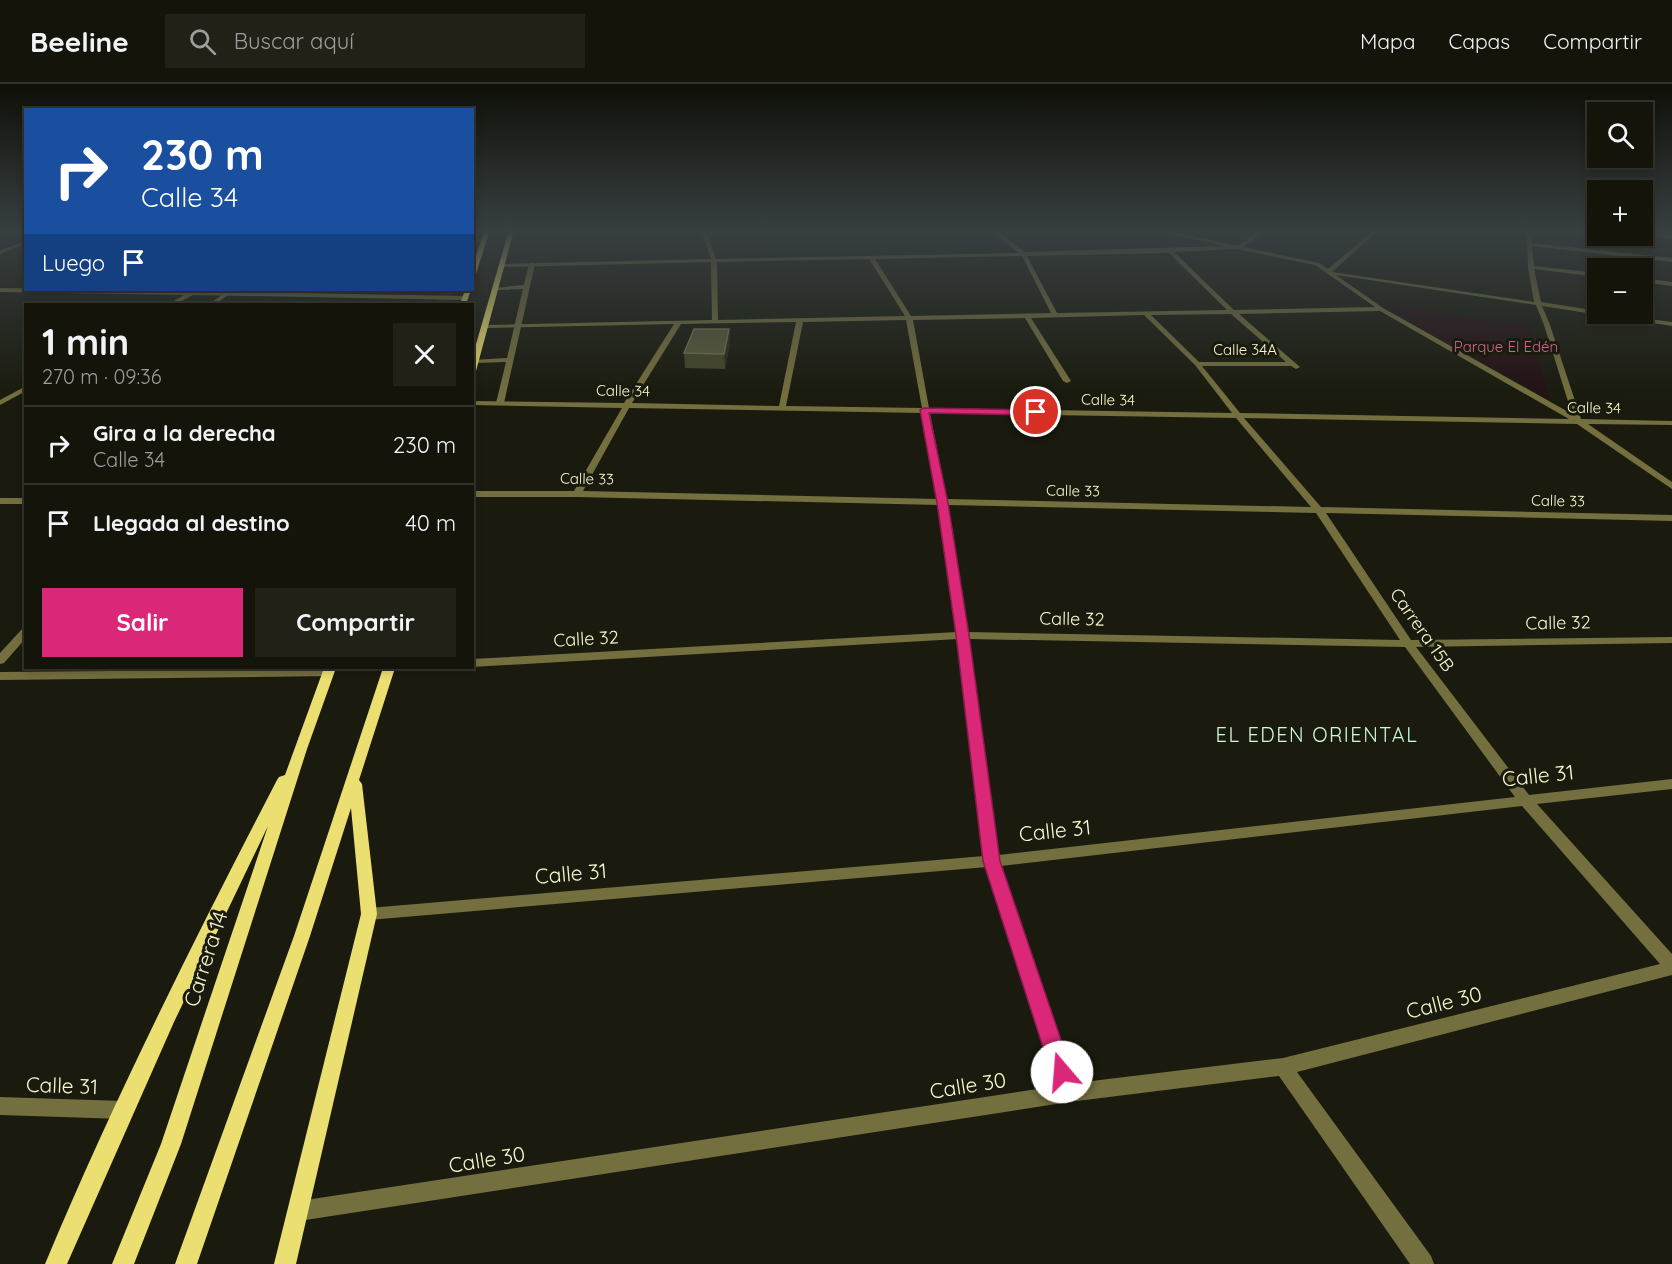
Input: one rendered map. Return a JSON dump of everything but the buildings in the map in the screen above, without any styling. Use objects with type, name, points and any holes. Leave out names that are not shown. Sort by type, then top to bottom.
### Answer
[{"type":"main road","points":[[474,364],[498,285]]},
{"type":"main road","points":[[186,1264],[231,1141],[354,779],[389,669]]},
{"type":"main road","name":"Carrera 14","points":[[123,1264],[171,1144],[300,748],[329,670]]},
{"type":"main road","points":[[56,1264],[123,1110],[228,888],[300,748]]},
{"type":"main road","points":[[285,1264],[369,914],[354,779]]},
{"type":"street","points":[[0,295],[24,285]]},
{"type":"street","points":[[714,285],[715,321]]},
{"type":"street","points":[[888,285],[909,318],[924,410],[943,503],[963,635],[992,861],[1069,1093]]},
{"type":"street","points":[[1040,285],[1055,315]]},
{"type":"street","points":[[1205,285],[1233,312]]},
{"type":"street","points":[[1348,285],[1381,309],[1578,422],[1672,486]]},
{"type":"street","points":[[1415,285],[1587,311]]},
{"type":"street","points":[[1534,285],[1538,304],[1578,422]]},
{"type":"street","points":[[497,288],[527,287],[500,403]]},
{"type":"street","points":[[0,290],[24,290]]},
{"type":"street","points":[[172,291],[431,297],[464,301]]},
{"type":"street","points":[[214,303],[233,291]]},
{"type":"street","points":[[393,297],[400,291]]},
{"type":"street","points":[[174,303],[192,293]]},
{"type":"street","points":[[413,303],[416,297]]},
{"type":"street","points":[[487,326],[1381,309]]},
{"type":"street","name":"Calle 34A","points":[[1197,364],[1294,365],[1233,312]]},
{"type":"street","name":"Carrera 15B","points":[[1145,314],[1197,364],[1320,512],[1408,644],[1525,800],[1672,967]]},
{"type":"street","points":[[1027,316],[1067,381]]},
{"type":"street","points":[[782,408],[800,320]]},
{"type":"street","points":[[1653,321],[1672,324]]},
{"type":"street","points":[[577,494],[627,405],[679,322]]},
{"type":"street","points":[[475,361],[510,360]]},
{"type":"street","points":[[0,403],[24,389]]},
{"type":"street","points":[[0,396],[24,397]]},
{"type":"street","name":"Calle 34","points":[[474,403],[1672,423]]},
{"type":"street","name":"Calle 33","points":[[474,494],[577,494],[1672,518]]},
{"type":"street","points":[[0,501],[24,501]]},
{"type":"street","points":[[0,660],[24,634]]},
{"type":"street","name":"Calle 32","points":[[474,663],[963,635],[1408,644],[1672,640]]},
{"type":"street","points":[[0,676],[329,670]]},
{"type":"street","name":"Calle 31","points":[[369,914],[992,861],[1672,784]]},
{"type":"street","name":"Calle 30","points":[[299,1211],[1069,1093],[1284,1067],[1672,967]]},
{"type":"street","points":[[1284,1067],[1423,1264]]},
{"type":"street","name":"Calle 31","points":[[0,1106],[123,1110]]},
{"type":"green space","name":"Parque El Edén","points":[[1384,303],[1528,326],[1549,399],[1397,314]]},
{"type":"waterway","points":[[443,303],[449,291]]},
{"type":"district","name":"EL EDEN ORIENTAL","points":[[1317,735]]},
{"type":"route","points":[[1036,412],[924,410],[943,503],[963,635],[992,861],[1062,1072]]}]
